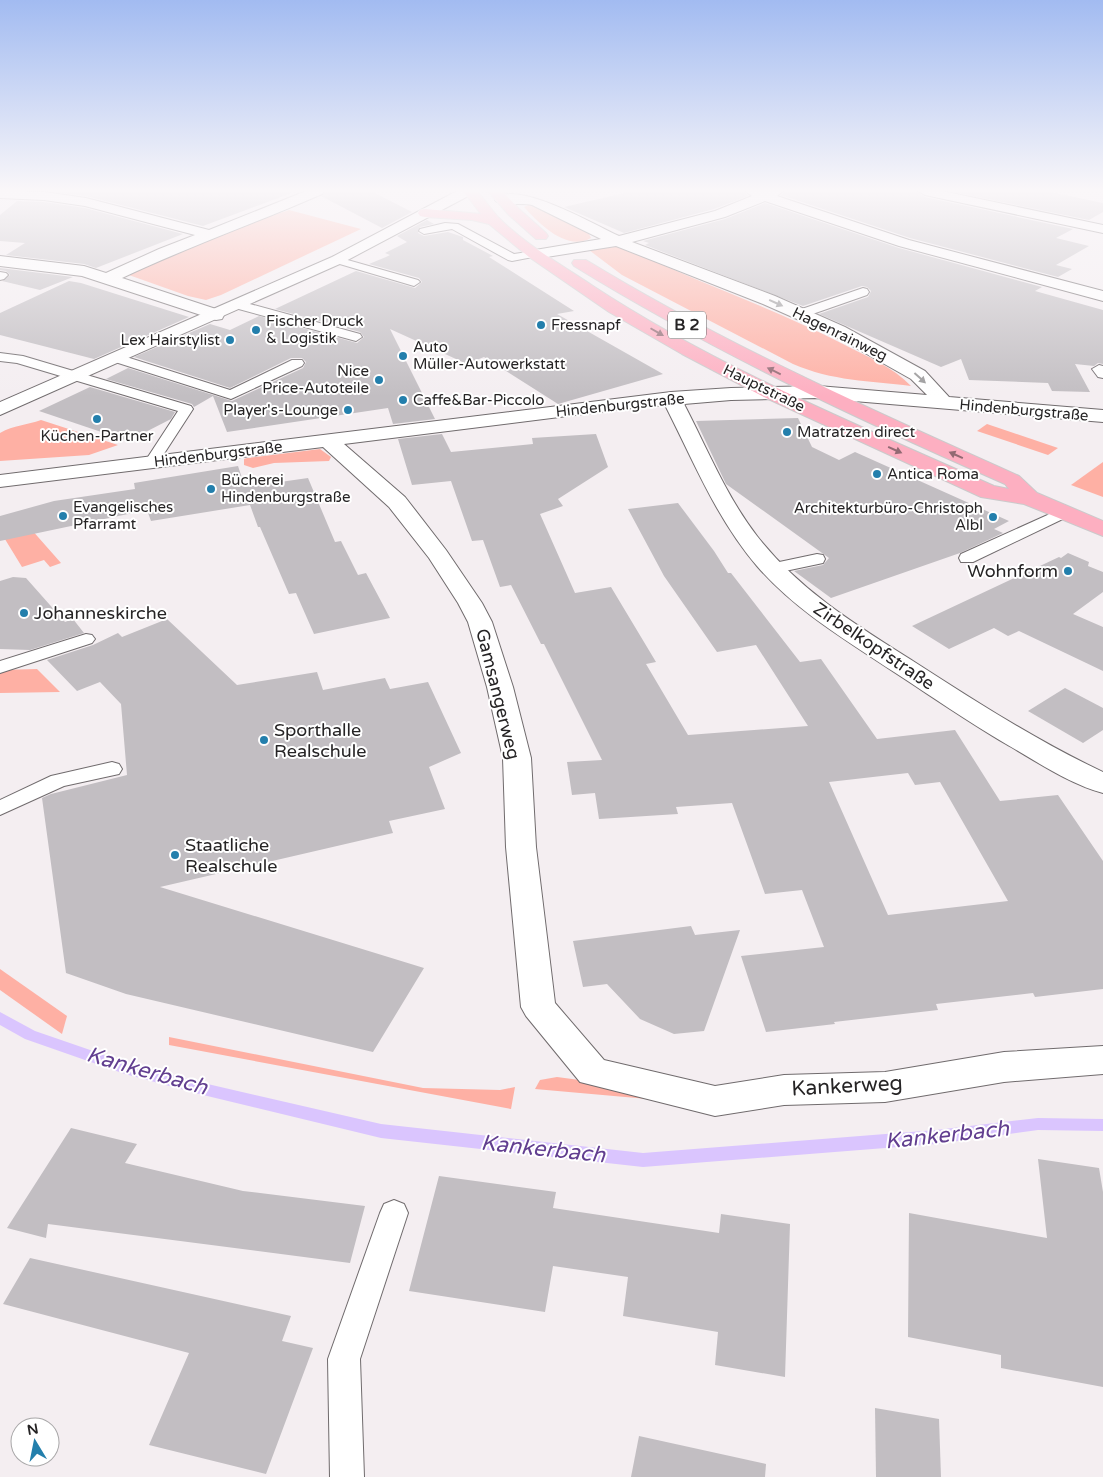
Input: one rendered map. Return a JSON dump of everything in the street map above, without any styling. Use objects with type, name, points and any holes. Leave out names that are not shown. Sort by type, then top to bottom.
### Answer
[{"type":"main road","name":"Hauptstraße","points":[[543,260],[615,308],[688,350],[771,393],[989,492],[1029,498],[1103,529]]},
{"type":"main road","name":"Hauptstraße","points":[[576,260],[642,301],[730,349],[818,392],[1012,480],[1029,498]]},
{"type":"main road","points":[[615,308],[642,301]]},
{"type":"street","points":[[106,279],[147,260]]},
{"type":"street","points":[[0,409],[239,305],[337,260]]},
{"type":"street","name":"Hagenrainweg","points":[[664,260],[840,331],[918,374],[944,403]]},
{"type":"street","points":[[963,260],[1103,296]]},
{"type":"street","points":[[0,261],[84,271],[158,294],[216,315]]},
{"type":"street","points":[[1081,290],[1096,281]]},
{"type":"street","name":"Hindenburgstraße","points":[[7,478],[152,463],[671,398],[818,392],[1103,416]]},
{"type":"street","name":"Zirbelkopfstraße","points":[[671,398],[693,438],[724,504],[771,569],[826,617],[982,719],[1103,784]]},
{"type":"street","name":"Gamsangerweg","points":[[329,441],[397,502],[438,555],[470,603],[480,622],[500,687],[517,758],[521,847],[538,1007],[593,1072]]},
{"type":"street","name":"Kankerweg","points":[[593,1072],[715,1101],[784,1090],[885,1087],[1004,1066],[1103,1060]]},
{"type":"lane","points":[[337,260],[414,282]]},
{"type":"lane","points":[[800,314],[863,292]]},
{"type":"lane","points":[[239,305],[356,337]]},
{"type":"lane","points":[[0,357],[18,359],[186,409],[152,463]]},
{"type":"lane","points":[[117,358],[231,395],[296,363]]},
{"type":"lane","points":[[967,558],[1063,513]]},
{"type":"lane","points":[[771,569],[817,559]]},
{"type":"lane","points":[[0,667],[86,639]]},
{"type":"lane","points":[[0,808],[58,781],[112,769]]},
{"type":"lane","points":[[346,1477],[344,1359],[394,1213]]},
{"type":"shaded area","points":[[161,260],[295,260],[221,295],[206,300],[188,296],[126,274]]},
{"type":"shaded area","points":[[602,260],[652,260],[815,330],[879,362],[911,386],[837,377],[808,370],[622,275]]},
{"type":"shaded area","points":[[41,420],[118,445],[89,455],[0,461],[0,433],[10,428]]},
{"type":"shaded area","points":[[987,424],[1058,448],[1048,455],[977,431]]},
{"type":"shaded area","points":[[320,449],[331,457],[329,461],[274,463],[253,468],[244,465],[244,459],[247,458]]},
{"type":"shaded area","points":[[1103,462],[1103,497],[1071,485]]},
{"type":"shaded area","points":[[23,520],[61,563],[50,567],[44,560],[22,567],[0,531]]},
{"type":"shaded area","points":[[37,669],[60,692],[0,693],[0,670]]},
{"type":"shaded area","points":[[0,969],[67,1016],[62,1034],[0,990]]},
{"type":"shaded area","points":[[169,1037],[423,1088],[500,1090],[515,1087],[511,1109],[169,1045]]},
{"type":"shaded area","points":[[557,1077],[617,1085],[659,1100],[535,1089],[540,1080]]},
{"type":"building","points":[[49,260],[117,260],[96,268],[84,264]]},
{"type":"building","points":[[379,260],[494,260],[574,311],[557,314],[663,374],[558,404],[484,357],[467,364],[390,329],[435,419],[393,424],[388,408],[227,432],[213,396],[194,407],[192,404],[106,379],[128,368],[232,401],[303,368],[306,362],[302,358],[291,358],[230,388],[134,357],[210,324],[230,330],[259,316],[357,343],[364,337],[360,332],[275,309],[356,271],[415,288],[422,282],[419,278],[369,264]]},
{"type":"building","points":[[684,260],[943,260],[1042,287],[1035,291],[1103,310],[1103,364],[1098,363],[1094,366],[1075,364],[1090,392],[1052,391],[1048,383],[969,380],[961,359],[941,367],[819,314],[868,297],[871,291],[867,287],[862,286],[803,306]]},
{"type":"building","points":[[993,260],[1065,260],[1056,265],[1072,269],[1058,277]]},
{"type":"building","points":[[0,268],[73,277],[40,290],[2,281],[10,275],[6,271],[0,270]]},
{"type":"building","points":[[69,281],[81,283],[189,317],[94,359],[0,335],[0,313]]},
{"type":"building","points":[[90,387],[175,412],[171,419],[128,441],[39,411]]},
{"type":"building","points":[[798,418],[812,447],[839,460],[855,452],[1009,521],[994,529],[1003,533],[960,553],[831,598],[794,571],[823,565],[829,558],[726,484],[696,421]]},
{"type":"building","points":[[442,434],[451,452],[533,444],[532,438],[596,434],[608,467],[558,499],[563,506],[540,514],[575,593],[611,587],[656,662],[646,664],[688,735],[808,726],[756,645],[717,652],[664,576],[628,509],[678,503],[728,573],[731,573],[800,662],[821,659],[877,739],[955,730],[1000,801],[1058,795],[1103,861],[1103,989],[1035,997],[1033,993],[936,1004],[938,1010],[766,1032],[741,956],[824,947],[802,890],[765,894],[732,803],[676,807],[678,814],[599,819],[595,793],[572,795],[567,762],[602,760],[544,644],[541,644],[511,585],[500,587],[483,540],[472,541],[451,481],[412,485],[398,439]],"holes":[[[908,773],[915,785],[940,782],[1008,901],[888,915],[829,782]]]},
{"type":"building","points":[[238,466],[245,487],[308,478],[335,542],[341,541],[358,575],[366,573],[390,618],[314,634],[296,593],[289,594],[260,527],[258,527],[250,505],[151,521],[147,510],[0,541],[0,516],[54,501],[135,489],[134,483]]},
{"type":"building","points":[[1068,553],[1089,562],[1088,566],[1103,572],[1103,592],[1073,614],[1103,627],[1103,671],[1019,631],[1008,636],[994,628],[949,649],[912,626],[1059,557],[1061,558]]},
{"type":"building","name":"Johanneskirche","points":[[13,577],[26,578],[65,622],[73,619],[84,633],[30,650],[0,649],[0,581]]},
{"type":"building","name":"Staatliche Realschule","points":[[167,619],[237,685],[317,672],[323,690],[385,678],[390,689],[428,682],[461,753],[429,767],[445,809],[389,821],[393,833],[160,887],[424,968],[373,1052],[126,994],[66,973],[42,798],[51,794],[127,775],[121,704],[100,682],[77,691],[47,660],[93,645],[118,633],[122,637]]},
{"type":"building","points":[[1065,688],[1103,708],[1103,730],[1083,743],[1028,711]]},
{"type":"building","points":[[691,926],[695,935],[740,930],[704,1031],[674,1034],[640,1019],[607,984],[583,987],[573,941]]},
{"type":"building","points":[[71,1128],[137,1144],[125,1163],[243,1191],[365,1206],[350,1263],[48,1224],[46,1238],[7,1228]]},
{"type":"building","points":[[1038,1159],[1099,1168],[1103,1192],[1103,1387],[1001,1368],[1001,1355],[908,1337],[909,1213],[1047,1238]]},
{"type":"building","points":[[439,1176],[556,1192],[553,1208],[719,1233],[721,1214],[790,1224],[785,1377],[715,1365],[718,1332],[623,1316],[628,1277],[553,1266],[545,1312],[409,1291]]},
{"type":"building","points":[[30,1258],[291,1316],[282,1341],[313,1348],[266,1474],[149,1445],[189,1353],[3,1304]]},
{"type":"building","points":[[875,1408],[939,1419],[941,1477],[876,1477]]},
{"type":"building","points":[[639,1436],[766,1464],[765,1477],[631,1477]]},
{"type":"waterway","name":"Kankerbach","points":[[0,1018],[30,1035],[125,1068],[199,1088],[381,1131],[643,1160],[936,1137],[1038,1124],[1103,1125]]},
{"type":"place","name":"Fressnapf","points":[[541,325]]},
{"type":"place","name":"Fischer Druck & Logistik","points":[[256,330]]},
{"type":"place","name":"Lex Hairstylist","points":[[230,340]]},
{"type":"place","name":"Auto Müller-Autowerkstatt","points":[[403,356]]},
{"type":"place","name":"Nice Price-Autoteile","points":[[379,380]]},
{"type":"place","name":"Caffe&Bar-Piccolo","points":[[403,400]]},
{"type":"place","name":"Player's-Lounge","points":[[348,410]]},
{"type":"place","name":"Küchen-Partner","points":[[97,419]]},
{"type":"place","name":"Matratzen direct","points":[[787,432]]},
{"type":"place","name":"Antica Roma","points":[[877,474]]},
{"type":"place","name":"Bücherei Hindenburgstraße","points":[[211,489]]},
{"type":"place","name":"Evangelisches Pfarramt","points":[[63,516]]},
{"type":"place","name":"Architekturbüro-Christoph Albl","points":[[993,517]]},
{"type":"place","name":"Wohnform","points":[[1068,571]]},
{"type":"place","name":"Johanneskirche","points":[[24,613]]},
{"type":"place","name":"Sporthalle Realschule","points":[[264,740]]},
{"type":"place","name":"Staatliche Realschule","points":[[175,855]]}]
